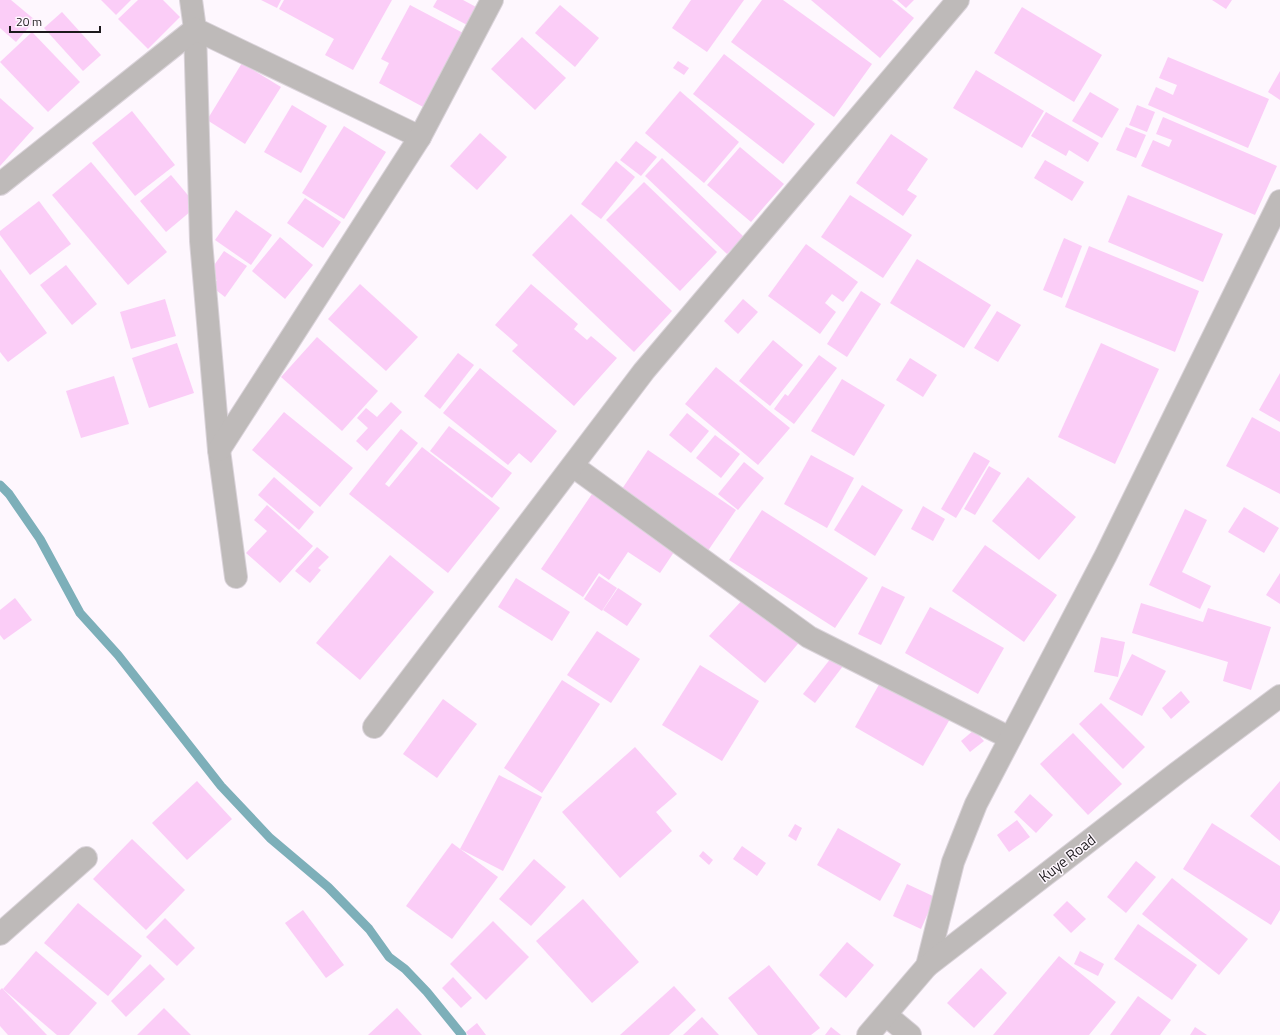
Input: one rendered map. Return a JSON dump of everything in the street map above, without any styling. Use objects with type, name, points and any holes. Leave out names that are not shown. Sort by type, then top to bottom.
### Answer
[{"type":"street","points":[[190,0],[196,29],[201,241],[219,450],[236,577]]},
{"type":"street","points":[[219,450],[420,137],[492,0]]},
{"type":"street","points":[[374,727],[644,371],[958,0]]},
{"type":"street","points":[[196,29],[420,137]]},
{"type":"street","points":[[0,184],[196,29]]},
{"type":"street","points":[[927,966],[953,862],[976,804],[1106,555],[1280,201]]},
{"type":"street","points":[[573,466],[809,637],[1010,738]]},
{"type":"street","name":"Kuye Road","points":[[868,1035],[927,966],[1177,773],[1280,696]]},
{"type":"street","points":[[0,934],[86,858]]},
{"type":"street","points":[[886,1015],[910,1035]]},
{"type":"building","points":[[0,0],[11,0],[35,20],[16,42],[0,28]]},
{"type":"building","points":[[101,0],[131,0],[116,15]]},
{"type":"building","points":[[138,0],[163,0],[180,17],[148,49],[118,19]]},
{"type":"building","points":[[261,0],[281,0],[277,8]]},
{"type":"building","points":[[284,0],[392,0],[353,70],[325,55],[334,39],[279,9]]},
{"type":"building","points":[[437,0],[463,0],[478,8],[469,26],[433,7]]},
{"type":"building","points":[[691,0],[744,0],[707,52],[672,28]]},
{"type":"building","points":[[762,0],[783,0],[872,64],[834,117],[731,42]]},
{"type":"building","points":[[811,0],[892,0],[914,18],[880,58]]},
{"type":"building","points":[[897,0],[914,0],[906,8]]},
{"type":"building","points":[[1212,0],[1232,0],[1226,9]]},
{"type":"building","points":[[410,5],[465,34],[425,108],[379,83],[389,63],[381,59]]},
{"type":"building","points":[[560,5],[599,38],[575,67],[535,33]]},
{"type":"building","points":[[1022,7],[1102,55],[1074,102],[994,53]]},
{"type":"building","points":[[62,12],[101,55],[83,71],[44,28]]},
{"type":"building","points":[[32,32],[80,82],[48,112],[0,62]]},
{"type":"building","points":[[522,37],[566,78],[535,110],[491,69]]},
{"type":"building","points":[[724,54],[815,124],[783,164],[693,94]]},
{"type":"building","points":[[1168,57],[1269,99],[1248,148],[1148,105],[1156,87],[1173,95],[1177,85],[1159,78]]},
{"type":"building","points":[[678,61],[689,68],[684,75],[673,68]]},
{"type":"building","points":[[242,63],[281,87],[245,144],[207,120]]},
{"type":"building","points":[[976,70],[1044,111],[1022,148],[953,108]]},
{"type":"building","points":[[1280,71],[1280,100],[1268,92]]},
{"type":"building","points":[[680,91],[739,142],[704,183],[645,133]]},
{"type":"building","points":[[1090,92],[1119,109],[1102,138],[1072,121]]},
{"type":"building","points":[[0,98],[34,128],[0,166]]},
{"type":"building","points":[[292,105],[327,126],[301,173],[264,152]]},
{"type":"building","points":[[1137,105],[1155,112],[1147,132],[1129,125]]},
{"type":"building","points":[[132,111],[175,165],[135,196],[92,143]]},
{"type":"building","points":[[1046,112],[1099,143],[1088,162],[1069,150],[1066,156],[1031,136]]},
{"type":"building","points":[[1163,117],[1277,166],[1255,215],[1141,166],[1153,140],[1169,147],[1172,140],[1156,134]]},
{"type":"building","points":[[344,126],[386,152],[344,219],[302,193]]},
{"type":"building","points":[[1126,127],[1146,135],[1136,158],[1116,150]]},
{"type":"building","points":[[480,133],[507,157],[477,190],[450,166]]},
{"type":"building","points":[[891,134],[928,159],[907,190],[917,196],[903,216],[856,183]]},
{"type":"building","points":[[636,141],[657,157],[641,176],[620,160]]},
{"type":"building","points":[[740,147],[784,184],[751,222],[707,185]]},
{"type":"building","points":[[662,158],[744,237],[727,254],[645,176]]},
{"type":"building","points":[[1045,160],[1084,182],[1072,201],[1034,178]]},
{"type":"building","points":[[616,161],[635,177],[601,219],[581,204]]},
{"type":"building","points":[[91,162],[167,252],[128,285],[52,195]]},
{"type":"building","points":[[171,175],[197,206],[166,232],[140,201]]},
{"type":"building","points":[[644,182],[717,252],[680,291],[606,220]]},
{"type":"building","points":[[850,195],[912,235],[883,278],[821,237]]},
{"type":"building","points":[[1128,195],[1223,234],[1203,282],[1108,242]]},
{"type":"building","points":[[305,198],[341,222],[323,248],[287,223]]},
{"type":"building","points":[[39,201],[71,244],[30,275],[0,235],[0,231]]},
{"type":"building","points":[[236,210],[272,235],[251,265],[215,240]]},
{"type":"building","points":[[571,214],[672,311],[634,352],[532,255]]},
{"type":"building","points":[[280,237],[313,265],[285,299],[252,271]]},
{"type":"building","points":[[1064,238],[1082,246],[1062,298],[1043,290]]},
{"type":"building","points":[[806,244],[858,282],[843,302],[832,294],[825,303],[836,312],[820,334],[768,296]]},
{"type":"building","points":[[1089,246],[1199,291],[1175,352],[1065,307]]},
{"type":"building","points":[[224,251],[247,266],[225,297],[212,287],[217,280],[208,274]]},
{"type":"building","points":[[917,259],[991,305],[964,348],[890,303]]},
{"type":"building","points":[[66,265],[97,304],[72,325],[40,285]]},
{"type":"building","points":[[0,269],[47,333],[8,362],[0,352]]},
{"type":"building","points":[[360,284],[418,337],[386,371],[328,319]]},
{"type":"building","points":[[531,284],[578,324],[574,329],[587,340],[591,336],[617,358],[574,406],[512,351],[518,345],[495,325]]},
{"type":"building","points":[[861,291],[881,304],[847,357],[827,344]]},
{"type":"building","points":[[165,299],[176,336],[131,349],[120,312]]},
{"type":"building","points":[[743,299],[758,312],[738,334],[724,321]]},
{"type":"building","points":[[997,311],[1021,325],[998,362],[974,348]]},
{"type":"building","points":[[317,337],[378,391],[342,431],[281,377]]},
{"type":"building","points":[[773,340],[803,365],[770,406],[739,381]]},
{"type":"building","points":[[177,343],[194,393],[149,408],[132,358]]},
{"type":"building","points":[[1101,343],[1159,369],[1115,464],[1058,437]]},
{"type":"building","points":[[458,353],[474,365],[440,409],[424,396]]},
{"type":"building","points":[[819,355],[837,368],[794,424],[774,409],[785,394],[788,396]]},
{"type":"building","points":[[910,358],[937,375],[923,397],[896,380]]},
{"type":"building","points":[[716,367],[790,428],[758,465],[685,404]]},
{"type":"building","points":[[480,368],[557,431],[531,463],[519,453],[508,465],[443,413]]},
{"type":"building","points":[[1280,373],[1280,422],[1259,410]]},
{"type":"building","points":[[114,376],[129,424],[81,438],[66,391]]},
{"type":"building","points":[[842,379],[885,405],[854,456],[811,431]]},
{"type":"building","points":[[391,402],[402,412],[367,451],[356,441],[368,428],[357,418],[366,408],[377,417]]},
{"type":"building","points":[[284,412],[353,468],[320,507],[252,450]]},
{"type":"building","points":[[687,413],[709,431],[691,453],[669,435]]},
{"type":"building","points":[[1252,417],[1280,432],[1280,494],[1226,466]]},
{"type":"building","points":[[449,426],[512,473],[492,498],[430,451]]},
{"type":"building","points":[[401,429],[418,443],[385,484],[389,487],[422,447],[500,508],[448,573],[349,494]]},
{"type":"building","points":[[715,435],[740,454],[721,478],[696,458]]},
{"type":"building","points":[[648,450],[736,510],[705,555],[618,495]]},
{"type":"building","points":[[974,452],[990,461],[956,518],[941,509]]},
{"type":"building","points":[[811,455],[854,478],[827,528],[784,504]]},
{"type":"building","points":[[744,462],[764,478],[738,510],[718,494]]},
{"type":"building","points":[[989,466],[1001,473],[975,515],[964,509]]},
{"type":"building","points":[[274,477],[314,512],[299,530],[258,495]]},
{"type":"building","points":[[1028,477],[1076,517],[1039,560],[992,521]]},
{"type":"building","points":[[862,485],[903,510],[875,556],[834,530]]},
{"type":"building","points":[[592,494],[676,549],[660,573],[628,552],[609,580],[599,573],[583,597],[541,569]]},
{"type":"building","points":[[267,505],[313,546],[280,583],[246,553],[267,531],[254,520]]},
{"type":"building","points":[[923,506],[945,519],[933,541],[911,529]]},
{"type":"building","points":[[1244,507],[1279,528],[1264,553],[1228,532]]},
{"type":"building","points":[[1185,509],[1207,520],[1182,572],[1211,586],[1200,609],[1149,585]]},
{"type":"building","points":[[762,510],[868,578],[835,628],[729,560]]},
{"type":"building","points":[[985,545],[1057,595],[1024,642],[952,591]]},
{"type":"building","points":[[317,547],[329,557],[318,568],[321,570],[310,583],[295,571]]},
{"type":"building","points":[[390,555],[434,592],[360,680],[316,643]]},
{"type":"building","points":[[1280,573],[1280,604],[1266,595]]},
{"type":"building","points":[[599,576],[617,588],[602,611],[584,599]]},
{"type":"building","points":[[516,578],[570,612],[552,641],[498,607]]},
{"type":"building","points":[[882,586],[905,597],[881,645],[858,634]]},
{"type":"building","points":[[618,588],[642,604],[627,626],[603,610]]},
{"type":"building","points":[[745,597],[802,639],[765,683],[709,636]]},
{"type":"building","points":[[15,598],[32,620],[4,640],[0,635],[0,610]]},
{"type":"building","points":[[1141,603],[1203,622],[1208,608],[1271,627],[1251,690],[1223,681],[1228,662],[1132,633]]},
{"type":"building","points":[[930,607],[1004,648],[978,694],[905,653]]},
{"type":"building","points":[[597,631],[640,659],[611,703],[567,675]]},
{"type":"building","points":[[1101,637],[1125,642],[1118,677],[1094,672]]},
{"type":"building","points":[[1132,654],[1166,671],[1142,716],[1109,699]]},
{"type":"building","points":[[831,658],[843,666],[815,703],[803,694]]},
{"type":"building","points":[[700,665],[759,701],[722,761],[662,725]]},
{"type":"building","points":[[562,680],[600,704],[542,793],[504,768]]},
{"type":"building","points":[[881,681],[950,719],[923,766],[855,727]]},
{"type":"building","points":[[1181,691],[1190,702],[1171,719],[1162,708]]},
{"type":"building","points":[[443,699],[477,724],[437,778],[403,754]]},
{"type":"building","points":[[1101,703],[1145,747],[1123,769],[1079,724]]},
{"type":"building","points":[[974,730],[984,741],[970,752],[961,741]]},
{"type":"building","points":[[1073,733],[1122,784],[1088,815],[1040,764]]},
{"type":"building","points":[[635,747],[677,794],[656,812],[672,831],[620,878],[562,812]]},
{"type":"building","points":[[499,775],[542,797],[503,871],[460,849]]},
{"type":"building","points":[[197,781],[232,819],[187,860],[152,823]]},
{"type":"building","points":[[1280,781],[1280,841],[1250,816]]},
{"type":"building","points":[[1030,794],[1053,815],[1036,833],[1014,812]]},
{"type":"building","points":[[1017,820],[1030,837],[1009,852],[997,835]]},
{"type":"building","points":[[1212,823],[1280,866],[1280,910],[1271,925],[1183,869]]},
{"type":"building","points":[[795,824],[802,828],[796,841],[788,836]]},
{"type":"building","points":[[838,828],[901,864],[880,901],[817,865]]},
{"type":"building","points":[[132,839],[185,890],[146,930],[93,879]]},
{"type":"building","points":[[452,843],[498,877],[452,939],[406,906]]},
{"type":"building","points":[[742,846],[766,863],[757,876],[733,859]]},
{"type":"building","points":[[703,851],[713,860],[709,865],[699,856]]},
{"type":"building","points":[[534,859],[566,887],[531,926],[499,899]]},
{"type":"building","points":[[1136,861],[1156,877],[1126,913],[1107,897]]},
{"type":"building","points":[[1172,878],[1248,939],[1219,975],[1142,914]]},
{"type":"building","points":[[907,884],[935,897],[921,929],[893,916]]},
{"type":"building","points":[[583,899],[639,962],[592,1003],[536,941]]},
{"type":"building","points":[[1067,901],[1086,919],[1071,933],[1053,915]]},
{"type":"building","points":[[78,903],[142,956],[108,996],[44,943]]},
{"type":"building","points":[[303,910],[344,965],[326,978],[285,923]]},
{"type":"building","points":[[165,918],[195,948],[177,966],[146,937]]},
{"type":"building","points":[[493,921],[529,957],[486,1000],[450,964]]},
{"type":"building","points":[[1138,924],[1197,965],[1172,1000],[1114,959]]},
{"type":"building","points":[[847,942],[874,965],[846,998],[819,975]]},
{"type":"building","points":[[36,951],[97,1003],[69,1035],[57,1035],[3,989]]},
{"type":"building","points":[[1080,951],[1104,964],[1098,976],[1074,964]]},
{"type":"building","points":[[1059,956],[1116,1002],[1089,1035],[993,1035]]},
{"type":"building","points":[[150,964],[165,979],[126,1017],[111,1001]]},
{"type":"building","points":[[769,965],[820,1028],[811,1035],[758,1035],[728,998]]},
{"type":"building","points":[[981,968],[1007,993],[974,1028],[947,1003]]},
{"type":"building","points":[[453,977],[472,998],[461,1008],[442,988]]},
{"type":"building","points":[[674,986],[696,1010],[669,1035],[620,1035]]},
{"type":"building","points":[[2,988],[47,1035],[8,1035],[0,1026],[0,990]]},
{"type":"building","points":[[1138,996],[1171,1020],[1160,1035],[1110,1035]]},
{"type":"building","points":[[164,1008],[191,1035],[137,1035]]},
{"type":"building","points":[[397,1008],[422,1035],[368,1035]]},
{"type":"building","points":[[702,1017],[719,1035],[683,1035]]},
{"type":"building","points":[[477,1023],[486,1035],[468,1035],[466,1032]]},
{"type":"building","points":[[831,1027],[841,1035],[825,1035]]},
{"type":"building","points":[[1195,1027],[1207,1035],[1190,1035]]},
{"type":"waterway","points":[[0,485],[9,494],[40,539],[80,613],[118,655],[221,786],[270,838],[328,887],[369,929],[389,957],[405,969],[427,992],[462,1035]]}]
